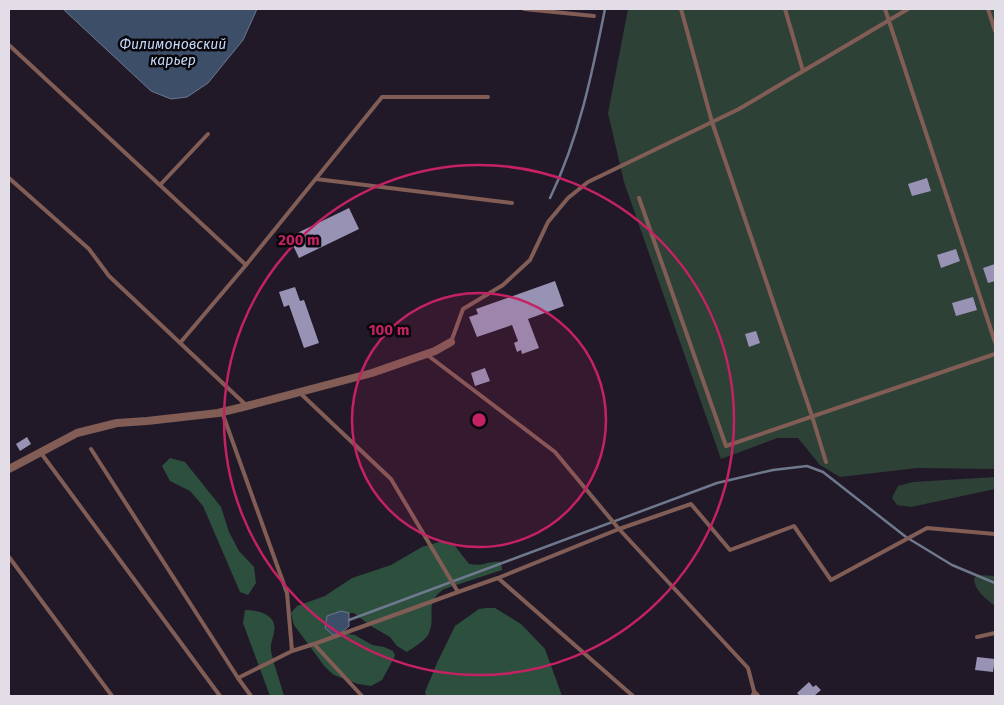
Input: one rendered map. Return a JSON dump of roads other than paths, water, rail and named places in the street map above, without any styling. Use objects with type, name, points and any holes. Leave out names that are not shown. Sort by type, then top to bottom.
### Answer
[{"type":"street","points":[[9,470],[77,433],[117,423],[146,422],[222,412],[247,406],[372,373],[426,354],[451,342]]},
{"type":"lane","points":[[524,9],[594,16]]},
{"type":"lane","points":[[681,9],[712,122],[826,462]]},
{"type":"lane","points":[[785,9],[803,71]]},
{"type":"lane","points":[[885,9],[995,342]]},
{"type":"lane","points":[[451,342],[463,308],[503,285],[530,260],[548,222],[568,198],[588,182],[739,109],[908,9]]},
{"type":"lane","points":[[988,9],[995,30]]},
{"type":"lane","points":[[9,45],[246,265]]},
{"type":"lane","points":[[180,342],[246,265],[382,97],[488,97]]},
{"type":"lane","points":[[160,185],[208,134]]},
{"type":"lane","points":[[9,178],[89,249],[108,276],[247,406]]},
{"type":"lane","points":[[316,178],[512,203]]},
{"type":"lane","points":[[639,198],[726,446],[995,354]]},
{"type":"lane","points":[[426,354],[555,452],[619,529],[748,668],[756,696]]},
{"type":"lane","points":[[300,393],[391,479],[458,592]]},
{"type":"lane","points":[[222,412],[287,593],[292,651]]},
{"type":"lane","points":[[91,449],[251,696]]},
{"type":"lane","points":[[40,452],[220,696]]},
{"type":"lane","points":[[238,678],[292,651],[498,578],[619,529],[691,504],[730,550],[794,526],[831,580],[927,528],[995,534]]},
{"type":"lane","points":[[9,557],[112,696]]},
{"type":"lane","points":[[498,578],[633,696]]},
{"type":"lane","points":[[977,637],[995,633]]},
{"type":"lane","points":[[314,644],[362,696]]},
{"type":"water","name":"Филимоновский карьер","points":[[63,9],[257,9],[243,40],[208,83],[187,97],[171,99],[151,91]]},
{"type":"water","points":[[341,611],[349,613],[349,626],[341,633],[333,635],[325,628],[327,616]]},
{"type":"waterway","points":[[550,198],[569,152],[584,105],[605,9]]},
{"type":"waterway","points":[[349,620],[717,483],[773,470],[807,466],[823,472],[906,537],[952,565],[995,583]]}]
